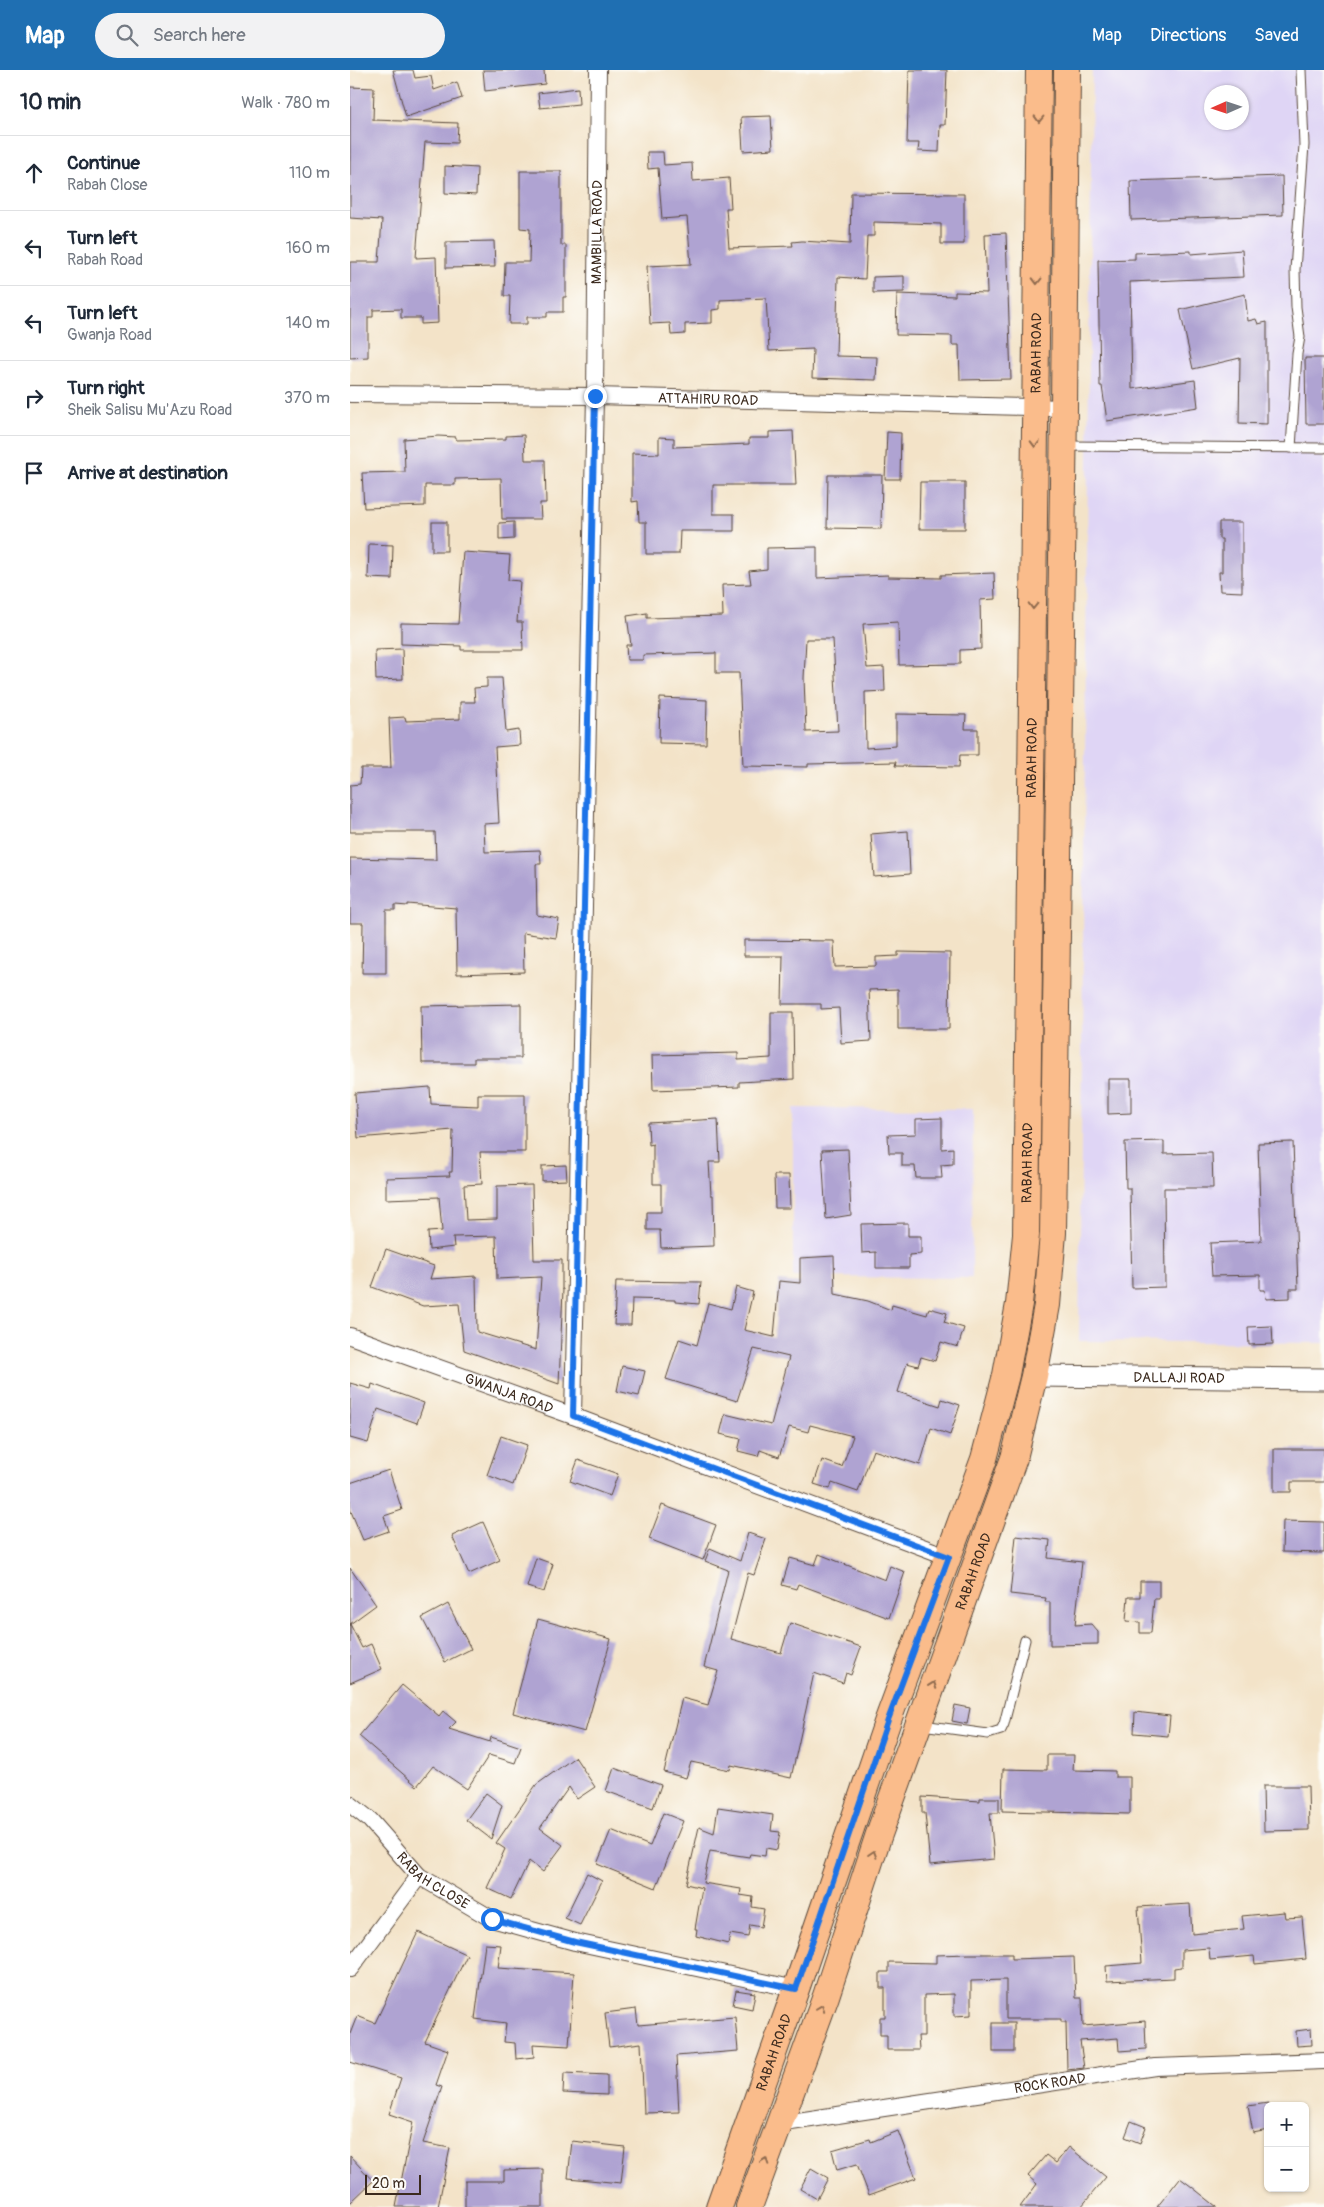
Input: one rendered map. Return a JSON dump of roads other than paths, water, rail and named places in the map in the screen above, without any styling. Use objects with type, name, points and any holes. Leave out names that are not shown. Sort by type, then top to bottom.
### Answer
[{"type":"main road","name":"RABAH ROAD","points":[[719,2207],[888,1720],[984,1459],[1006,1375],[1019,1304],[1026,1235],[1040,70]]},
{"type":"main road","name":"RABAH ROAD","points":[[749,2207],[826,1996],[878,1837],[1014,1458],[1034,1376],[1047,1305],[1053,1233],[1064,446],[1067,70]]},
{"type":"street","name":"MAMBILLA ROAD","points":[[573,1416],[595,396],[598,70]]},
{"type":"street","name":"ATTAHIRU ROAD","points":[[350,394],[595,396],[1064,408]]},
{"type":"street","name":"GWANJA ROAD","points":[[350,1336],[573,1416],[949,1557]]},
{"type":"street","name":"DALLAJI ROAD","points":[[1034,1376],[1324,1379]]},
{"type":"street","name":"RABAH CLOSE","points":[[350,1804],[370,1820],[419,1876],[492,1919],[575,1942],[796,1989]]},
{"type":"street","points":[[350,1969],[419,1876]]},
{"type":"street","name":"ROCK ROAD","points":[[778,2124],[1155,2068],[1324,2061]]},
{"type":"lane","points":[[1291,448],[1297,354],[1300,337],[1296,307],[1295,270],[1304,145],[1301,70]]},
{"type":"lane","points":[[1064,446],[1324,448]]},
{"type":"lane","points":[[919,1724],[988,1734],[1001,1730],[1025,1640]]}]
